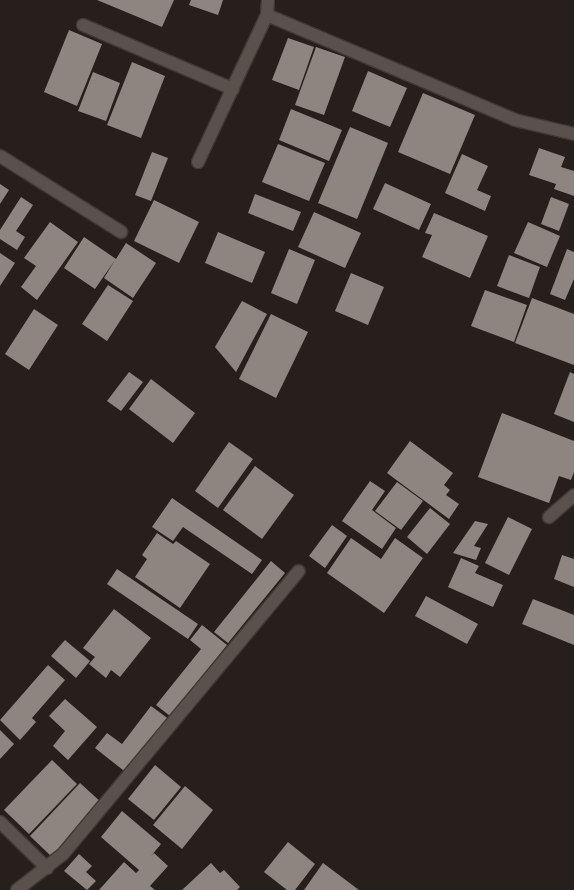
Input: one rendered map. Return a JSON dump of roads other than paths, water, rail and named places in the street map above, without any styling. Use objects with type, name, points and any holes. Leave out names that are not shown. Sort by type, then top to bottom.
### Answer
[{"type":"street","points":[[198,162],[267,15],[268,0]]},
{"type":"street","points":[[267,15],[515,120],[574,134]]},
{"type":"street","points":[[83,25],[232,89]]},
{"type":"street","points":[[0,156],[121,232]]},
{"type":"street","points":[[549,517],[574,495]]},
{"type":"street","points":[[16,890],[47,868],[63,854],[299,571]]},
{"type":"street","points":[[0,822],[47,868]]}]
